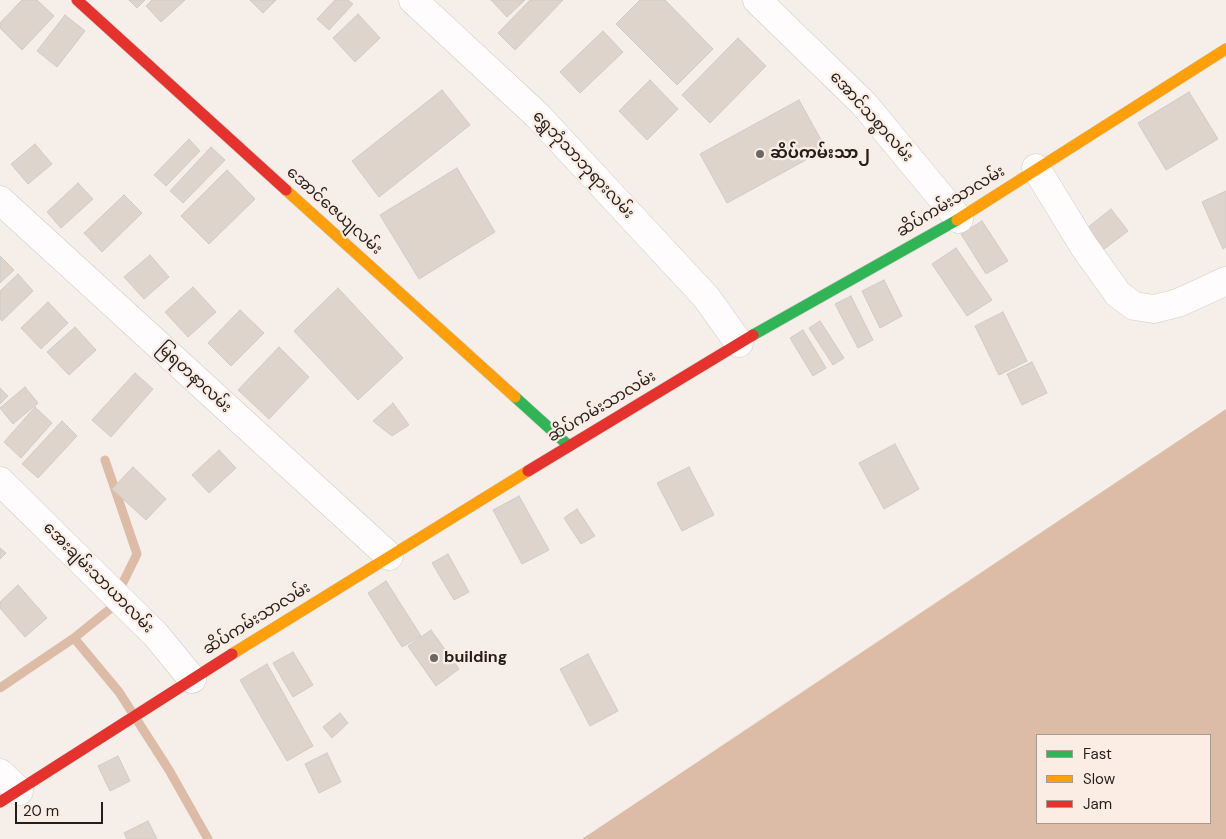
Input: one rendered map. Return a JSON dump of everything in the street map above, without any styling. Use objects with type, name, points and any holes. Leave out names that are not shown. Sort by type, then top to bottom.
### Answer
[{"type":"street","name":"အောင်ဇေယျလမ်း","points":[[77,0],[569,446]]},
{"type":"street","name":"ရွှေဘုံသာဘုရားလမ်း","points":[[412,0],[537,115],[706,297],[740,343]]},
{"type":"street","name":"အောင်သစ္စာလမ်း","points":[[757,0],[864,104],[959,219]]},
{"type":"street","name":"ဆိပ်ကမ်းသာလမ်း","points":[[6,789],[192,678],[740,343],[959,219],[1036,168],[1226,49]]},
{"type":"street","points":[[1036,168],[1083,245],[1118,294],[1134,306],[1154,309],[1178,303],[1226,281]]},
{"type":"street","name":"မြရတနာလမ်း","points":[[0,200],[389,556]]},
{"type":"street","name":"အေးချမ်းသာယာလမ်း","points":[[0,481],[156,635],[192,678]]},
{"type":"shaded area","points":[[1226,409],[1226,839],[582,839]]},
{"type":"building","points":[[22,0],[37,0],[54,16],[22,50],[0,28],[0,23]]},
{"type":"building","points":[[129,0],[145,0],[137,8]]},
{"type":"building","points":[[152,0],[185,0],[161,22],[146,6]]},
{"type":"building","points":[[250,0],[276,0],[263,13]]},
{"type":"building","points":[[335,0],[348,0],[353,4],[329,30],[317,19]]},
{"type":"building","points":[[491,0],[525,0],[507,17]]},
{"type":"building","points":[[530,0],[563,0],[515,50],[498,33]]},
{"type":"building","points":[[640,0],[665,0],[713,49],[677,85],[616,24]]},
{"type":"building","points":[[358,14],[380,38],[355,62],[333,38]]},
{"type":"building","points":[[65,15],[85,31],[57,67],[37,51]]},
{"type":"building","points":[[603,31],[623,52],[580,93],[560,72]]},
{"type":"building","points":[[738,38],[766,66],[710,123],[682,95]]},
{"type":"building","points":[[650,80],[678,109],[647,140],[619,111]]},
{"type":"building","points":[[442,90],[470,125],[379,197],[352,161]]},
{"type":"building","points":[[1189,92],[1218,139],[1166,170],[1138,123]]},
{"type":"building","points":[[799,100],[826,149],[727,203],[700,154]]},
{"type":"building","points":[[189,139],[200,151],[166,186],[154,175]]},
{"type":"building","points":[[35,144],[52,164],[28,184],[11,164]]},
{"type":"building","points":[[211,147],[225,160],[183,203],[170,191]]},
{"type":"building","points":[[457,168],[495,232],[419,279],[380,215]]},
{"type":"building","points":[[227,170],[255,199],[209,244],[181,216]]},
{"type":"building","points":[[78,183],[93,199],[61,228],[47,212]]},
{"type":"building","points":[[1226,191],[1226,247],[1223,249],[1202,202]]},
{"type":"building","points":[[124,195],[142,213],[102,252],[84,233]]},
{"type":"building","points":[[1111,209],[1128,231],[1103,250],[1087,228]]},
{"type":"building","points":[[982,221],[1008,261],[986,274],[961,234]]},
{"type":"building","points":[[956,248],[992,300],[967,316],[932,264]]},
{"type":"building","points":[[150,255],[169,277],[144,299],[124,277]]},
{"type":"building","points":[[0,256],[14,270],[0,283]]},
{"type":"building","points":[[18,274],[33,291],[2,321],[0,318],[0,291]]},
{"type":"building","points":[[884,280],[902,316],[880,328],[862,291]]},
{"type":"building","points":[[193,287],[216,312],[188,337],[165,312]]},
{"type":"building","points":[[338,288],[403,358],[358,400],[294,331]]},
{"type":"building","points":[[851,296],[873,340],[858,348],[835,304]]},
{"type":"building","points":[[48,302],[68,323],[41,349],[21,328]]},
{"type":"building","points":[[240,310],[264,333],[231,366],[208,343]]},
{"type":"building","points":[[1003,312],[1027,361],[999,375],[975,326]]},
{"type":"building","points":[[820,321],[844,358],[833,365],[809,328]]},
{"type":"building","points":[[75,327],[96,350],[69,375],[47,352]]},
{"type":"building","points":[[803,330],[826,368],[813,376],[790,338]]},
{"type":"building","points":[[279,347],[309,377],[269,419],[238,390]]},
{"type":"building","points":[[1032,362],[1047,393],[1022,405],[1007,374]]},
{"type":"building","points":[[135,373],[153,389],[111,437],[92,420]]},
{"type":"building","points":[[25,387],[38,403],[13,424],[0,408]]},
{"type":"building","points":[[0,388],[8,396],[0,404]]},
{"type":"building","points":[[393,403],[409,425],[392,436],[373,421]]},
{"type":"building","points":[[35,407],[52,423],[21,458],[4,442]]},
{"type":"building","points":[[62,421],[77,436],[38,478],[22,464]]},
{"type":"building","points":[[895,444],[919,489],[884,509],[859,463]]},
{"type":"building","points":[[219,450],[236,468],[209,493],[192,475]]},
{"type":"building","points":[[133,467],[166,499],[146,520],[112,489]]},
{"type":"building","points":[[689,467],[714,515],[682,531],[657,483]]},
{"type":"building","points":[[519,496],[549,550],[522,564],[493,510]]},
{"type":"building","points":[[577,509],[595,536],[581,544],[564,518]]},
{"type":"building","points":[[0,548],[6,553],[0,559]]},
{"type":"building","points":[[448,554],[469,592],[454,600],[432,563]]},
{"type":"building","points":[[386,581],[421,636],[402,647],[368,593]]},
{"type":"building","points":[[18,585],[47,618],[25,637],[0,608],[0,602]]},
{"type":"building","name":"building","points":[[431,630],[459,669],[436,686],[408,646]]},
{"type":"building","points":[[293,652],[313,685],[293,697],[273,663]]},
{"type":"building","points":[[588,654],[618,711],[590,726],[560,669]]},
{"type":"building","points":[[267,664],[313,746],[287,761],[240,680]]},
{"type":"building","points":[[340,713],[348,723],[332,738],[323,727]]},
{"type":"building","points":[[327,753],[341,782],[319,793],[305,764]]},
{"type":"building","points":[[118,756],[130,781],[110,791],[98,766]]},
{"type":"building","points":[[148,821],[157,839],[127,839],[124,833]]},
{"type":"waterway","points":[[0,688],[74,638],[110,609],[137,554],[105,460]]},
{"type":"waterway","points":[[74,638],[119,692],[169,770],[208,839]]},
{"type":"traffic: fast","points":[[753,335],[957,220]]},
{"type":"traffic: fast","points":[[515,397],[569,446]]},
{"type":"traffic: slow","points":[[957,220],[1226,49]]},
{"type":"traffic: slow","points":[[286,190],[515,397]]},
{"type":"traffic: slow","points":[[232,654],[528,471]]},
{"type":"traffic: jam","points":[[77,0],[286,190]]},
{"type":"traffic: jam","points":[[528,471],[753,335]]},
{"type":"traffic: jam","points":[[0,802],[232,654]]},
{"type":"place","name":"ဆိပ်ကမ်းသာ၂","points":[[760,154]]},
{"type":"place","name":"building","points":[[434,658]]}]
